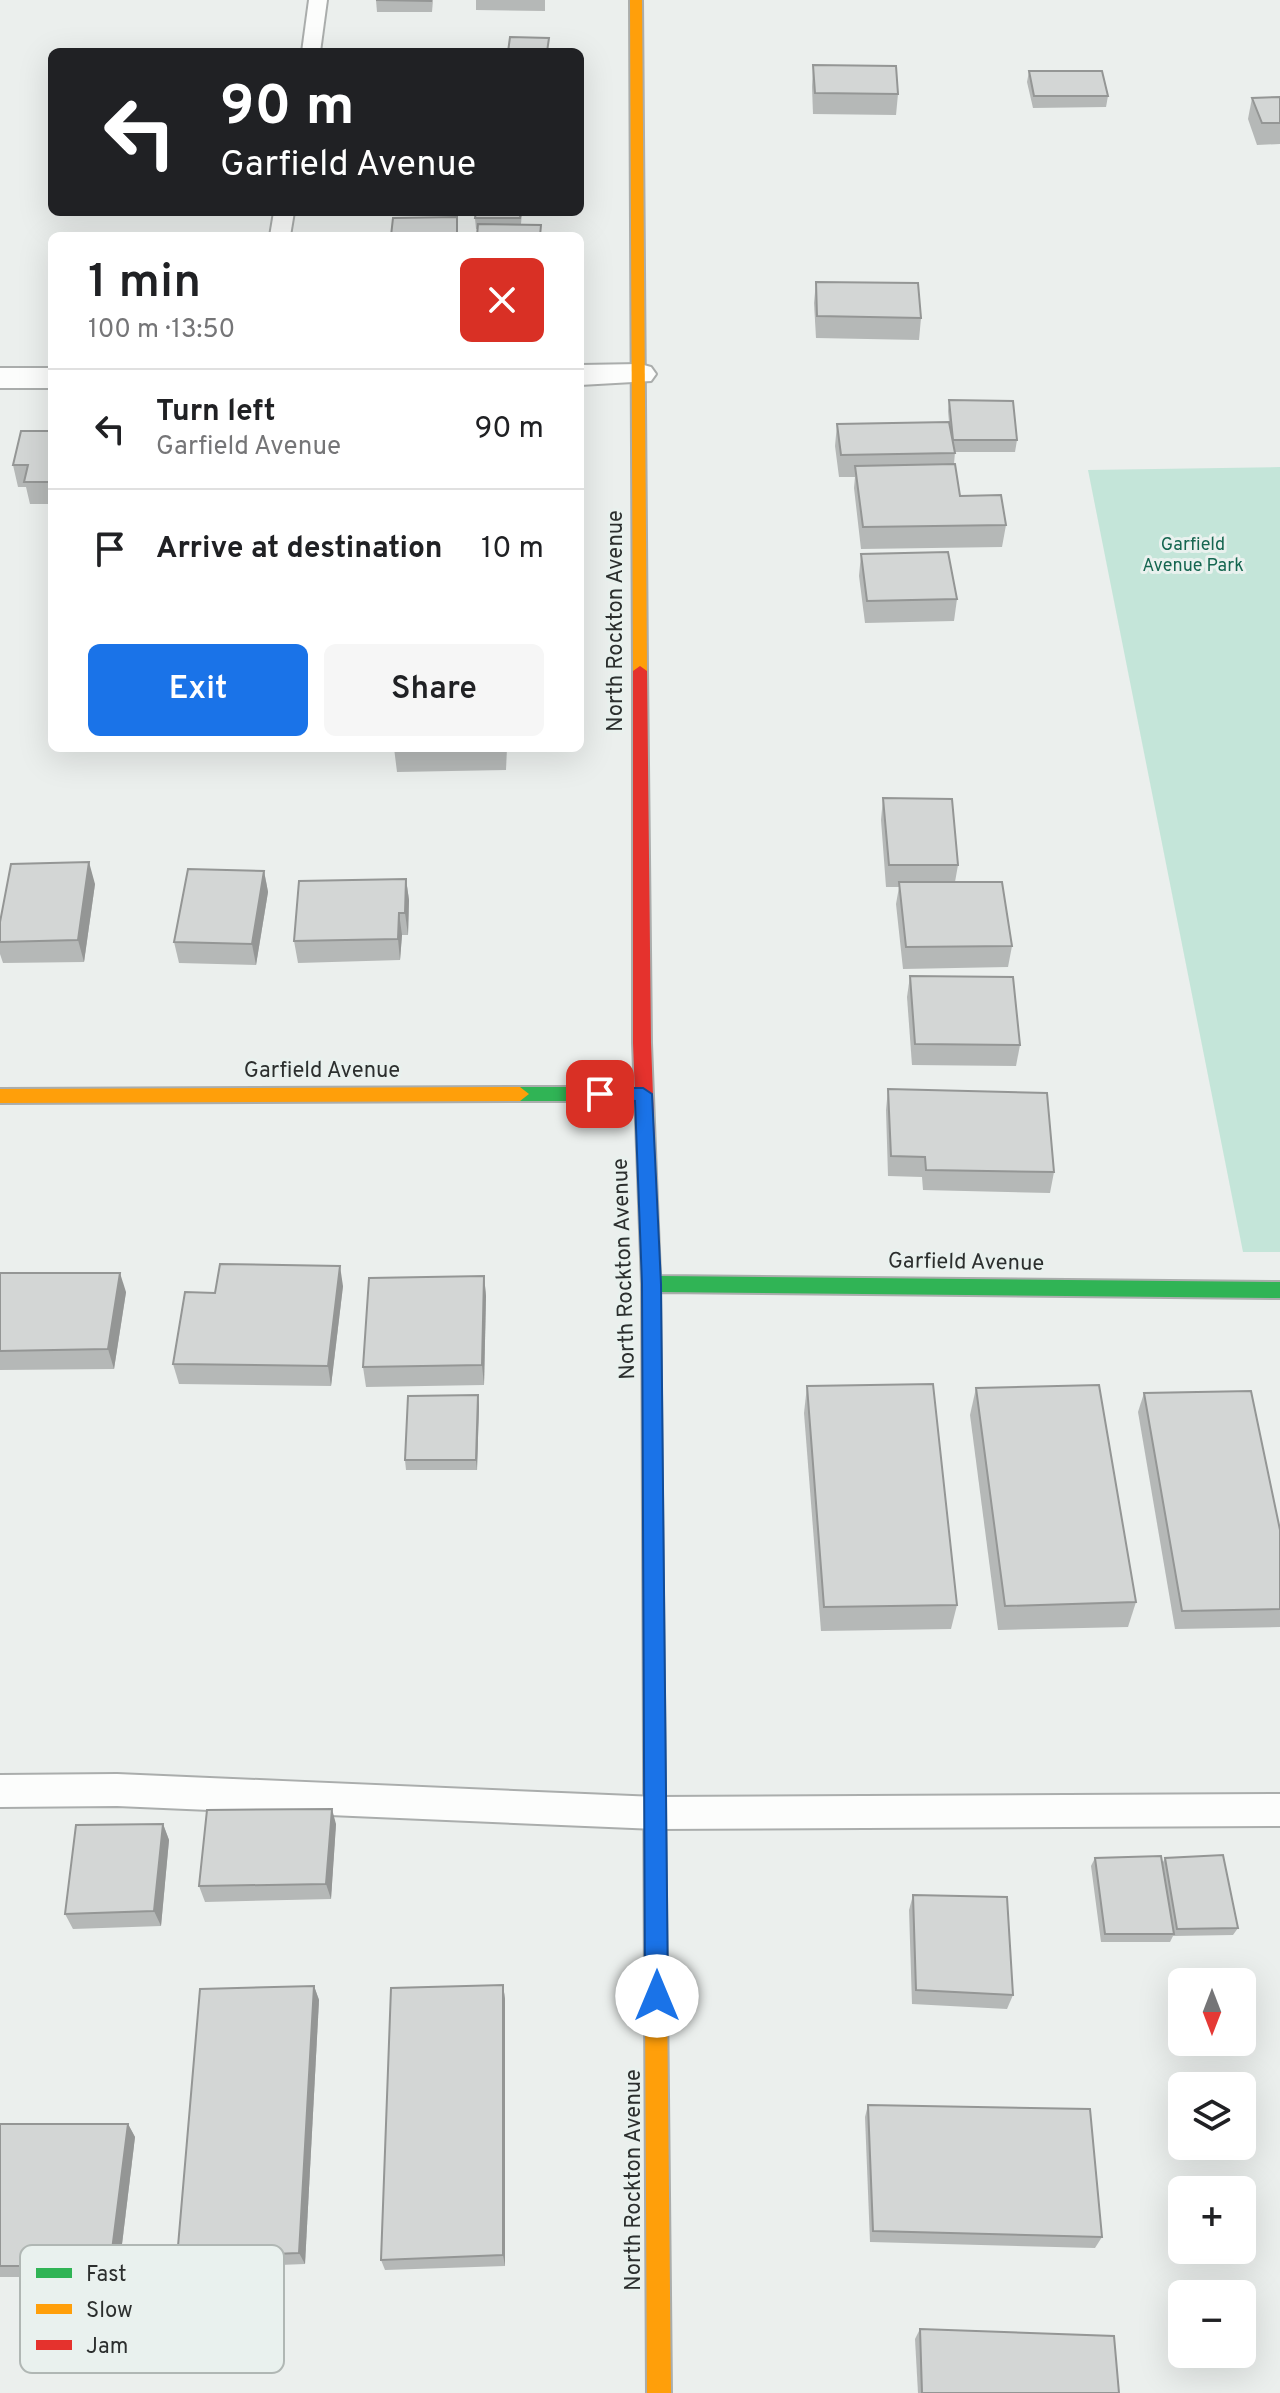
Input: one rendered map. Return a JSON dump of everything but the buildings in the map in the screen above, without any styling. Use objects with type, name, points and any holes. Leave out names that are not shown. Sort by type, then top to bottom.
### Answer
[{"type":"main road","name":"North Rockton Avenue","points":[[636,0],[643,1094],[651,1284],[659,2393]]},
{"type":"main road","name":"Garfield Avenue","points":[[0,1096],[643,1094]]},
{"type":"main road","name":"Garfield Avenue","points":[[651,1284],[1280,1290]]},
{"type":"street","points":[[584,375],[640,374]]},
{"type":"street","points":[[0,378],[48,378]]},
{"type":"lane","points":[[312,48],[318,0]]},
{"type":"lane","points":[[0,1791],[117,1790],[656,1813],[1280,1810]]},
{"type":"green space","name":"Garfield Avenue Park","points":[[1280,467],[1280,1252],[1243,1252],[1088,470]]},
{"type":"traffic: fast","points":[[520,1094],[643,1094]]},
{"type":"traffic: fast","points":[[647,1175],[651,1284],[656,1996]]},
{"type":"traffic: fast","points":[[651,1284],[1280,1290]]},
{"type":"traffic: slow","points":[[636,0],[640,671]]},
{"type":"traffic: slow","points":[[0,1096],[520,1094]]},
{"type":"traffic: slow","points":[[656,1996],[659,2393]]},
{"type":"traffic: jam","points":[[640,671],[642,1043],[647,1175]]},
{"type":"route","points":[[600,1094],[643,1094],[651,1284],[657,1996]]}]
